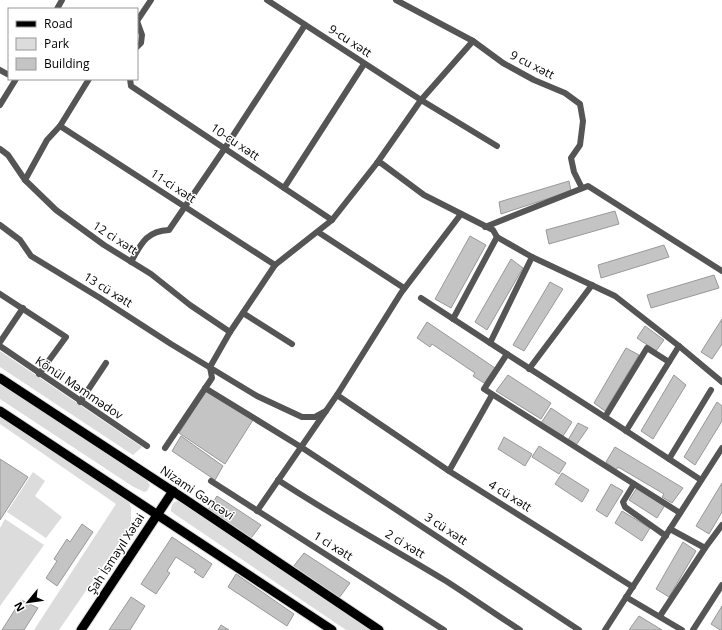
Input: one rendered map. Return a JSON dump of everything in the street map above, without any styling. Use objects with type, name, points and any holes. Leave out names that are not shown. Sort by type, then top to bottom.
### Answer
[{"type":"main road","name":"Nizami Gəncəvi","points":[[0,378],[173,491],[379,630]]},
{"type":"main road","points":[[0,411],[332,630]]},
{"type":"main road","name":"Şah İsmayıl Xətai","points":[[80,630],[173,491]]},
{"type":"street","points":[[138,20],[151,0]]},
{"type":"street","name":"9-cu xətt","points":[[267,0],[364,64],[497,146]]},
{"type":"street","name":"9 cu xətt","points":[[396,0],[473,41],[503,63],[534,80],[565,93],[580,104],[583,121],[580,145],[571,158],[574,172],[582,188]]},
{"type":"street","points":[[138,24],[142,35],[141,43],[138,46]]},
{"type":"street","points":[[131,262],[150,234],[160,230],[169,230],[225,148],[305,25]]},
{"type":"street","points":[[165,448],[212,378],[210,367],[230,332],[275,265],[332,220],[377,163],[421,100],[473,41]]},
{"type":"street","points":[[284,188],[364,64]]},
{"type":"street","points":[[0,105],[15,80]]},
{"type":"street","points":[[25,180],[47,140],[60,126],[88,80]]},
{"type":"street","name":"10-cu xətt","points":[[130,80],[131,86],[332,220]]},
{"type":"street","name":"11-ci xətt","points":[[60,126],[275,265]]},
{"type":"street","name":"12 ci xətt","points":[[0,149],[8,155],[25,180],[56,210],[104,245],[151,274],[190,305],[230,332]]},
{"type":"street","points":[[377,163],[382,163],[424,195],[493,230],[497,237],[532,257],[615,296],[720,380],[722,372]]},
{"type":"street","points":[[485,227],[588,186],[722,271]]},
{"type":"street","points":[[257,511],[326,411],[404,288],[461,214]]},
{"type":"street","name":"13 cü xətt","points":[[0,225],[20,240],[31,256],[257,396],[302,417],[315,417],[326,411]]},
{"type":"street","points":[[318,232],[404,288]]},
{"type":"street","points":[[454,319],[497,237]]},
{"type":"street","points":[[490,343],[532,257]]},
{"type":"street","points":[[530,369],[592,285]]},
{"type":"street","points":[[0,294],[66,337],[39,374]]},
{"type":"street","points":[[421,298],[701,480]]},
{"type":"street","points":[[0,342],[22,308]]},
{"type":"street","points":[[243,313],[292,344]]},
{"type":"street","name":"Könül Məmmədov","points":[[0,346],[80,402],[147,446]]},
{"type":"street","points":[[626,431],[679,346]]},
{"type":"street","points":[[604,417],[647,348],[669,362]]},
{"type":"street","points":[[507,354],[484,389],[680,513]]},
{"type":"street","points":[[80,402],[106,363]]},
{"type":"street","name":"3 cü xətt","points":[[205,388],[301,447],[579,630]]},
{"type":"street","points":[[669,459],[711,390]]},
{"type":"street","name":"4 cü xətt","points":[[337,394],[449,471],[632,587]]},
{"type":"street","points":[[449,471],[492,395]]},
{"type":"street","points":[[605,630],[722,448]]},
{"type":"street","name":"2 ci xətt","points":[[278,480],[330,514],[448,582],[520,630]]},
{"type":"street","name":"1 ci xətt","points":[[211,482],[444,630]]},
{"type":"street","points":[[634,484],[623,502],[623,505],[625,508],[666,536]]},
{"type":"street","points":[[660,616],[722,525]]},
{"type":"street","points":[[670,529],[705,548]]},
{"type":"street","points":[[693,630],[722,585]]},
{"type":"street","points":[[626,596],[682,630]]},
{"type":"green space","points":[[0,351],[142,447],[133,455],[0,367]]},
{"type":"green space","points":[[0,382],[145,478],[150,485],[147,491],[144,492],[132,486],[0,399]]},
{"type":"green space","points":[[0,415],[128,498],[131,508],[131,525],[59,630],[34,630],[116,504],[0,424]]},
{"type":"green space","points":[[33,472],[45,481],[35,496],[62,517],[46,538],[7,512]]},
{"type":"green space","points":[[178,501],[371,630],[346,630],[176,515],[171,511],[171,509],[172,505]]},
{"type":"green space","points":[[5,519],[44,545],[0,606],[0,528]]},
{"type":"building","points":[[569,181],[571,191],[501,214],[499,202]]},
{"type":"building","points":[[615,211],[619,224],[549,244],[546,230]]},
{"type":"building","points":[[470,236],[486,245],[451,308],[435,299]]},
{"type":"building","points":[[664,245],[669,257],[601,278],[598,265]]},
{"type":"building","points":[[511,259],[523,268],[487,330],[475,322]]},
{"type":"building","points":[[714,275],[719,288],[651,308],[647,295]]},
{"type":"building","points":[[550,282],[563,289],[524,351],[513,345]]},
{"type":"building","points":[[722,319],[722,344],[712,359],[701,352]]},
{"type":"building","points":[[427,322],[495,368],[484,383],[473,376],[475,373],[432,344],[430,347],[417,338]]},
{"type":"building","points":[[645,326],[664,340],[656,351],[637,338]]},
{"type":"building","points":[[626,348],[639,355],[605,411],[594,403]]},
{"type":"building","points":[[508,375],[551,403],[541,419],[496,391]]},
{"type":"building","points":[[674,375],[686,385],[653,439],[641,431]]},
{"type":"building","points":[[206,391],[253,420],[225,464],[179,433]]},
{"type":"building","points":[[717,402],[722,406],[722,421],[695,465],[684,457]]},
{"type":"building","points":[[551,408],[572,422],[563,436],[541,423]]},
{"type":"building","points":[[578,423],[588,428],[576,445],[568,440]]},
{"type":"building","points":[[181,436],[223,466],[215,480],[172,451]]},
{"type":"building","points":[[504,437],[532,454],[525,466],[498,449]]},
{"type":"building","points":[[539,446],[566,463],[559,474],[532,457]]},
{"type":"building","points":[[615,447],[683,488],[672,503],[662,497],[664,494],[618,467],[616,470],[606,462]]},
{"type":"building","points":[[0,459],[28,477],[0,520]]},
{"type":"building","points":[[562,473],[589,490],[582,502],[555,484]]},
{"type":"building","points":[[722,483],[722,512],[709,534],[696,526]]},
{"type":"building","points":[[611,484],[623,491],[607,517],[596,510]]},
{"type":"building","points":[[637,488],[665,505],[657,518],[629,500]]},
{"type":"building","points":[[217,496],[261,525],[251,538],[208,510]]},
{"type":"building","points":[[622,511],[650,528],[642,541],[615,523]]},
{"type":"building","points":[[82,524],[93,532],[57,586],[46,578],[57,561],[54,559],[67,539],[70,542]]},
{"type":"building","points":[[172,537],[212,564],[203,578],[194,572],[196,570],[176,557],[167,571],[170,573],[156,594],[141,584]]},
{"type":"building","points":[[683,542],[696,551],[669,597],[656,589]]},
{"type":"building","points":[[304,553],[350,583],[339,598],[293,567]]},
{"type":"building","points":[[236,574],[294,614],[287,626],[228,587]]},
{"type":"building","points":[[131,597],[145,606],[130,630],[109,630]]},
{"type":"building","points":[[21,600],[38,608],[24,630],[2,630]]},
{"type":"building","points":[[722,606],[722,630],[720,630],[711,624]]},
{"type":"building","points":[[639,616],[662,630],[629,630]]},
{"type":"building","points":[[221,625],[229,630],[218,630]]}]
